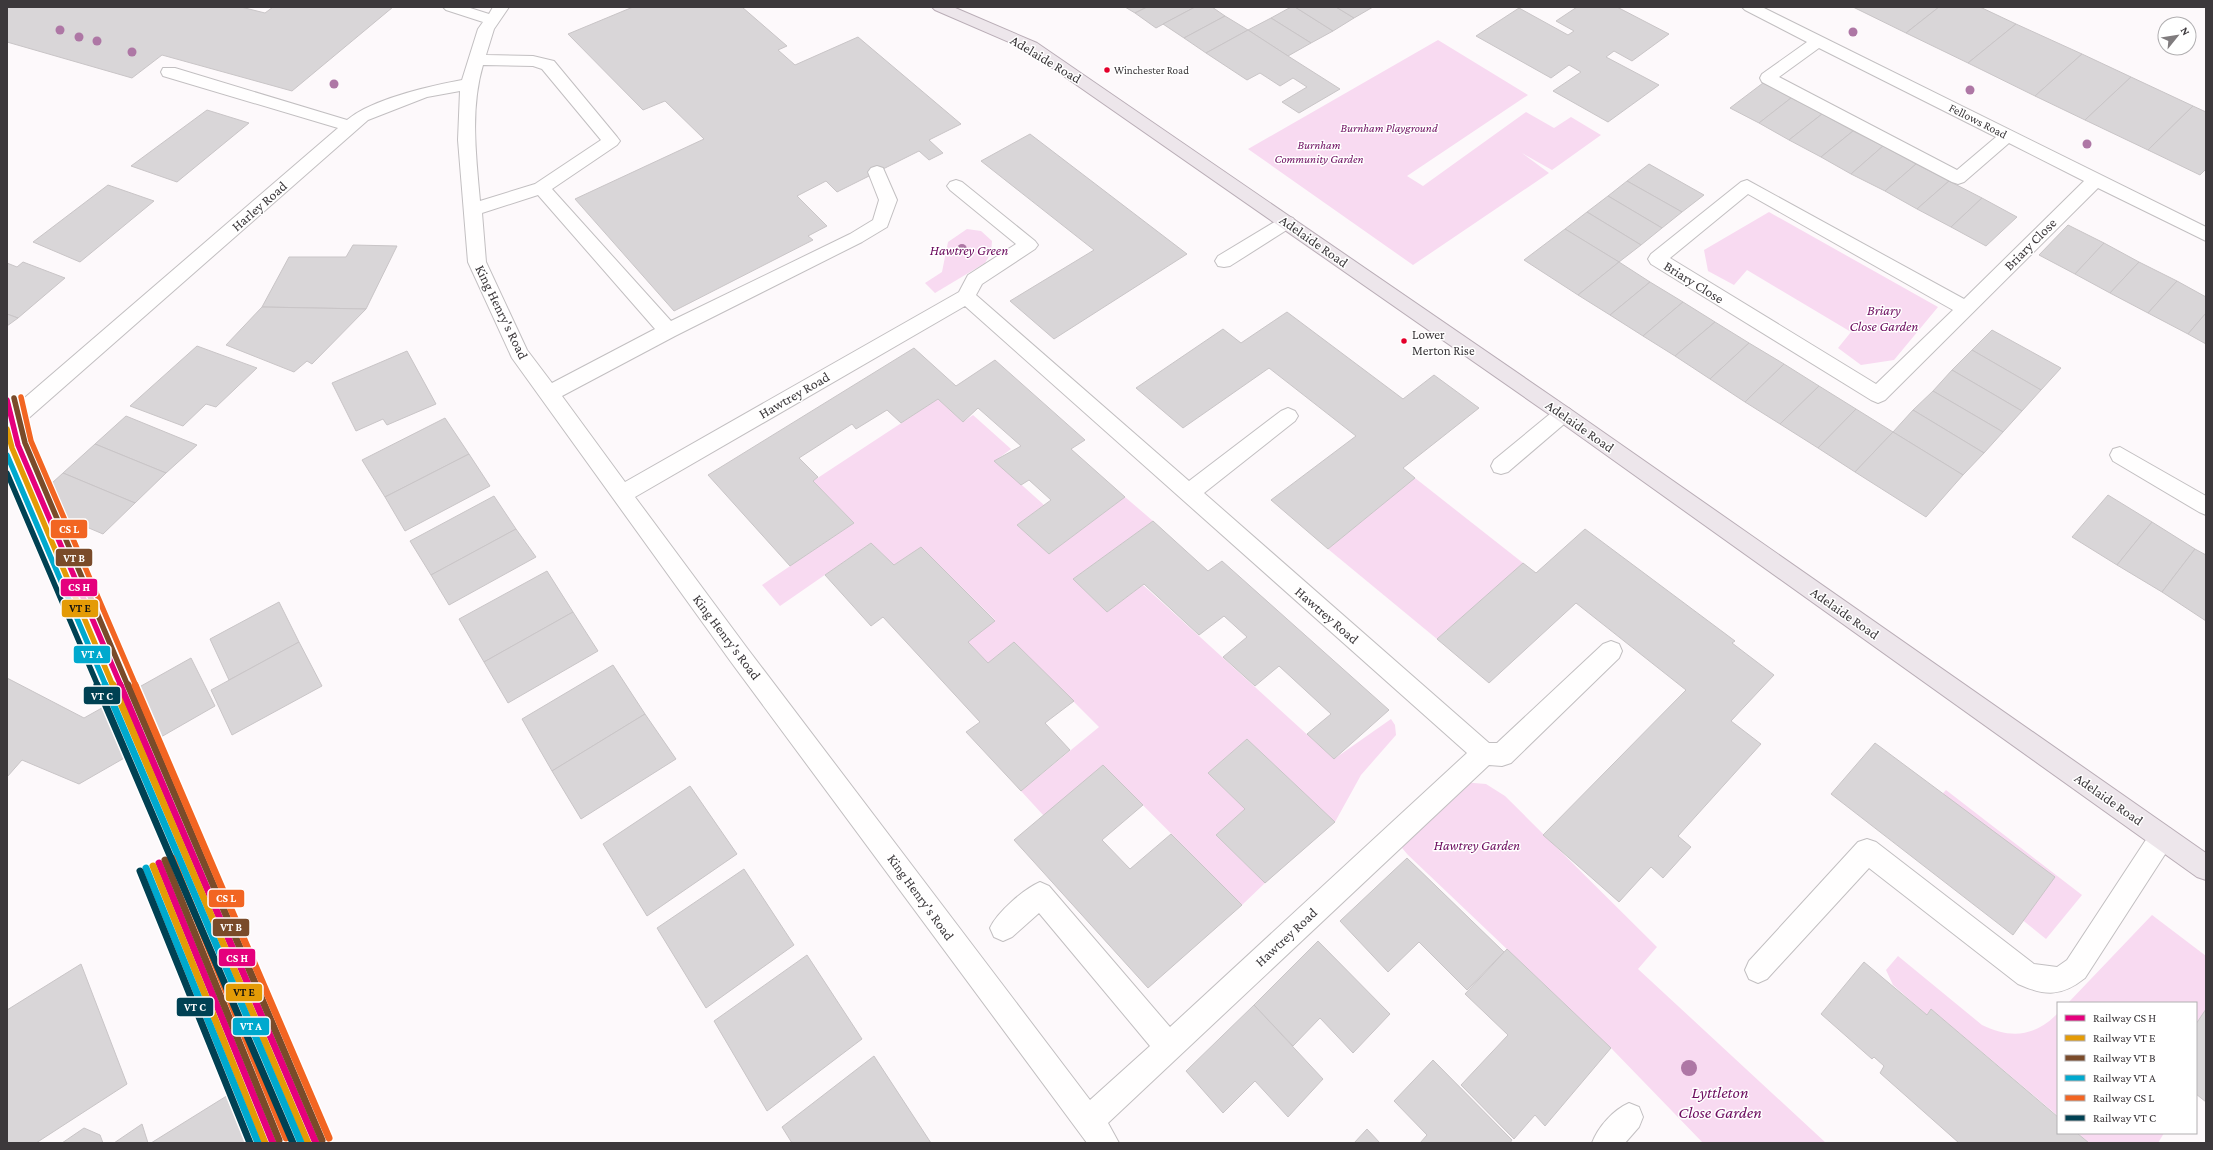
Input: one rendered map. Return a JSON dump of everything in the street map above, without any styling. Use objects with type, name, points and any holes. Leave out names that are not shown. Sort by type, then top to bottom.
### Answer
[{"type":"main road","name":"Adelaide Road","points":[[940,7],[1031,46],[1563,414],[2206,868]]},
{"type":"street","points":[[451,7],[496,13],[486,29],[469,84]]},
{"type":"street","name":"Fellows Road","points":[[1750,7],[2206,235]]},
{"type":"street","points":[[1818,41],[1768,78],[1958,178],[2007,136]]},
{"type":"street","points":[[472,210],[541,188],[611,141],[548,66],[533,61],[477,60]]},
{"type":"street","points":[[169,72],[350,126]]},
{"type":"street","name":"Harley Road","points":[[7,425],[362,116],[392,103],[432,90],[469,84]]},
{"type":"street","name":"King Henry's Road","points":[[469,84],[466,140],[477,262],[519,353],[735,649],[899,866],[970,966],[1105,1143]]},
{"type":"street","points":[[549,394],[668,331],[856,238],[881,223],[888,200],[877,172]]},
{"type":"street","name":"Briary Close","points":[[1965,308],[1747,186],[1656,259],[1878,395],[2096,180]]},
{"type":"street","points":[[956,186],[1030,245],[974,280],[966,297]]},
{"type":"street","points":[[541,188],[668,331]]},
{"type":"street","points":[[1224,261],[1287,222]]},
{"type":"street","name":"Hawtrey Road","points":[[622,494],[966,297],[1484,753],[1089,1121]]},
{"type":"street","points":[[1501,466],[1563,414]]},
{"type":"street","points":[[1189,493],[1288,416]]},
{"type":"street","points":[[2120,455],[2206,506]]},
{"type":"street","points":[[1484,753],[1502,755],[1611,651]]},
{"type":"street","points":[[1758,970],[1867,851],[2027,975],[2054,982],[2066,978],[2076,969],[2162,837]]},
{"type":"street","points":[[1003,928],[1040,895],[1168,1046]]},
{"type":"street","points":[[1606,1143],[1629,1117]]},
{"type":"green space","name":"Burnham Community Garden","points":[[1438,40],[1528,95],[1407,176],[1423,186],[1526,112],[1554,128],[1571,117],[1601,135],[1552,170],[1522,153],[1549,173],[1413,265],[1248,149]]},
{"type":"green space","name":"Briary Close Garden","points":[[1769,212],[1938,307],[1894,360],[1861,365],[1838,348],[1851,332],[1747,270],[1734,285],[1708,271],[1704,250]]},
{"type":"green space","name":"Hawtrey Green","points":[[967,229],[981,231],[992,241],[991,253],[985,263],[935,293],[925,283],[942,272],[948,242]]},
{"type":"green space","points":[[938,399],[963,422],[973,415],[1011,449],[995,461],[1044,505],[1017,525],[1049,554],[1125,497],[1153,521],[1073,579],[1107,612],[1143,585],[1334,759],[1391,719],[1395,725],[1396,735],[1361,775],[1335,822],[1247,739],[1208,773],[1245,809],[1216,835],[1265,883],[1242,905],[1103,765],[1044,816],[1021,791],[1099,727],[1014,642],[988,663],[968,642],[995,620],[921,547],[894,565],[871,543],[780,606],[762,585],[854,523],[813,481]]},
{"type":"green space","points":[[1415,478],[1523,563],[1437,639],[1328,549]]},
{"type":"green space","name":"Hawtrey Garden","points":[[1462,782],[1486,784],[1505,796],[1657,947],[1638,969],[1826,1143],[1703,1143],[1611,1048],[1408,855],[1402,848],[1436,806]]},
{"type":"green space","points":[[1946,790],[2082,895],[2046,939],[2015,914],[1930,807]]},
{"type":"green space","points":[[2152,915],[2206,956],[2206,1009],[2197,1022],[2197,1002],[2069,1002]]},
{"type":"green space","points":[[1898,956],[1982,1025],[2003,1032],[2013,1034],[2031,1031],[2040,1027],[2057,1014],[2057,1115],[1931,1009],[1927,1015],[1893,985],[1886,970]]},
{"type":"green space","points":[[2079,1134],[2163,1134],[2158,1143],[2089,1143]]},
{"type":"building","points":[[7,7],[241,7],[265,13],[273,7],[393,7],[292,91],[162,55],[132,78],[7,42]]},
{"type":"building","points":[[633,7],[742,7],[787,46],[778,50],[795,65],[858,37],[961,124],[929,140],[943,153],[929,160],[919,151],[837,192],[826,181],[797,196],[827,226],[808,236],[813,240],[674,311],[575,199],[704,139],[665,101],[643,110],[568,34]]},
{"type":"building","points":[[1125,7],[1147,7],[1135,13]]},
{"type":"building","points":[[1147,7],[1195,7],[1156,28],[1135,13]]},
{"type":"building","points":[[1195,7],[1212,7],[1225,16],[1184,38],[1163,24]]},
{"type":"building","points":[[1291,7],[1295,7],[1333,31],[1311,43],[1271,18]]},
{"type":"building","points":[[1295,7],[1336,7],[1354,18],[1333,31]]},
{"type":"building","points":[[1336,7],[1373,7],[1354,18]]},
{"type":"building","points":[[1577,7],[1617,7],[1669,34],[1632,61],[1614,51],[1606,57],[1659,85],[1608,122],[1553,91],[1581,72],[1569,65],[1551,78],[1476,36],[1519,8],[1568,35],[1574,31],[1556,21]]},
{"type":"building","points":[[1853,7],[1939,7],[1906,33]]},
{"type":"building","points":[[1939,7],[1980,7],[2016,24],[1968,63],[1906,33]]},
{"type":"building","points":[[1225,16],[1248,30],[1206,53],[1184,38]]},
{"type":"building","points":[[1271,18],[1311,43],[1288,56],[1248,30]]},
{"type":"building","points":[[2016,24],[2082,54],[2035,96],[1968,63]]},
{"type":"building","points":[[1248,30],[1340,89],[1299,113],[1282,102],[1307,87],[1293,78],[1280,86],[1260,73],[1247,80],[1206,53]]},
{"type":"building","points":[[2082,54],[2131,77],[2085,120],[2035,96]]},
{"type":"building","points":[[2131,77],[2193,106],[2148,150],[2085,120]]},
{"type":"building","points":[[1763,83],[1791,98],[1759,123],[1730,108]]},
{"type":"building","points":[[1791,98],[1822,114],[1789,140],[1759,123]]},
{"type":"building","points":[[2193,106],[2206,112],[2206,169],[2200,175],[2148,150]]},
{"type":"building","points":[[207,110],[249,123],[177,182],[131,166]]},
{"type":"building","points":[[1822,114],[1853,131],[1821,157],[1789,140]]},
{"type":"building","points":[[1853,131],[1883,146],[1851,174],[1821,157]]},
{"type":"building","points":[[1030,134],[1187,254],[1054,339],[1010,301],[1094,250],[981,161]]},
{"type":"building","points":[[1883,146],[1916,164],[1885,191],[1851,174]]},
{"type":"building","points":[[1649,164],[1704,195],[1682,212],[1627,181]]},
{"type":"building","points":[[1916,164],[1949,181],[1917,209],[1885,191]]},
{"type":"building","points":[[1627,181],[1682,212],[1662,228],[1608,196]]},
{"type":"building","points":[[1949,181],[1982,198],[1951,227],[1917,209]]},
{"type":"building","points":[[108,185],[154,201],[80,262],[33,242]]},
{"type":"building","points":[[1608,196],[1662,228],[1641,245],[1587,212]]},
{"type":"building","points":[[1982,198],[2017,217],[1986,246],[1951,227]]},
{"type":"building","points":[[1587,212],[1641,245],[1619,262],[1565,229]]},
{"type":"building","points":[[2068,225],[2104,243],[2075,274],[2039,255]]},
{"type":"building","points":[[1565,229],[1619,262],[1578,295],[1524,260]]},
{"type":"building","points":[[2104,243],[2139,262],[2110,293],[2075,274]]},
{"type":"building","points":[[353,245],[397,246],[366,309],[262,307],[289,257],[346,257]]},
{"type":"building","points":[[23,262],[65,278],[18,318],[7,314],[7,263],[17,267]]},
{"type":"building","points":[[1619,262],[1650,282],[1610,315],[1578,295]]},
{"type":"building","points":[[2139,262],[2177,281],[2148,313],[2110,293]]},
{"type":"building","points":[[2177,281],[2206,297],[2206,313],[2188,334],[2148,313]]},
{"type":"building","points":[[1650,282],[1683,302],[1643,336],[1610,315]]},
{"type":"building","points":[[1683,302],[1715,322],[1675,356],[1643,336]]},
{"type":"building","points":[[262,307],[366,309],[312,364],[307,361],[294,372],[226,345]]},
{"type":"building","points":[[1287,312],[1403,399],[1434,375],[1479,408],[1403,468],[1415,478],[1328,549],[1271,500],[1356,436],[1269,368],[1183,428],[1136,388],[1223,329],[1241,343]]},
{"type":"building","points":[[2206,313],[2206,344],[2188,334]]},
{"type":"building","points":[[7,314],[18,318],[7,326]]},
{"type":"building","points":[[1715,322],[1749,343],[1710,379],[1675,356]]},
{"type":"building","points":[[1992,330],[2061,368],[2041,390],[1972,350]]},
{"type":"building","points":[[1749,343],[1784,364],[1745,402],[1710,379]]},
{"type":"building","points":[[197,346],[257,368],[216,407],[206,404],[183,426],[130,406]]},
{"type":"building","points":[[914,348],[956,386],[995,360],[1085,440],[1071,449],[1125,497],[1049,554],[1017,525],[1051,500],[1029,480],[1021,485],[994,461],[1021,446],[978,408],[963,422],[938,399],[901,423],[887,410],[856,429],[852,424],[799,458],[818,477],[813,481],[854,523],[790,566],[708,475]]},
{"type":"building","points":[[1972,350],[2041,390],[2022,411],[1952,370]]},
{"type":"building","points":[[407,351],[436,404],[387,425],[383,419],[356,431],[332,383]]},
{"type":"building","points":[[1784,364],[1819,386],[1780,424],[1745,402]]},
{"type":"building","points":[[1952,370],[2022,411],[2003,432],[1933,391]]},
{"type":"building","points":[[1819,386],[1856,409],[1818,448],[1780,424]]},
{"type":"building","points":[[1933,391],[2003,432],[1984,453],[1913,410]]},
{"type":"building","points":[[1856,409],[1893,432],[1855,472],[1818,448]]},
{"type":"building","points":[[1913,410],[1984,453],[1963,475],[1893,432]]},
{"type":"building","points":[[126,416],[197,445],[166,473],[95,444]]},
{"type":"building","points":[[445,418],[469,454],[385,497],[362,460]]},
{"type":"building","points":[[1893,432],[1963,475],[1926,517],[1855,472]]},
{"type":"building","points":[[95,444],[166,473],[135,503],[63,473]]},
{"type":"building","points":[[469,454],[490,486],[405,531],[385,497]]},
{"type":"building","points":[[63,473],[135,503],[103,534],[30,503]]},
{"type":"building","points":[[2108,495],[2152,522],[2117,565],[2072,537]]},
{"type":"building","points":[[494,496],[516,529],[431,575],[410,541]]},
{"type":"building","points":[[1153,521],[1208,571],[1222,561],[1389,710],[1334,759],[1307,734],[1331,714],[1279,666],[1255,686],[1223,657],[1247,637],[1224,616],[1199,635],[1144,584],[1107,612],[1073,579]]},
{"type":"building","points":[[2152,522],[2195,549],[2162,592],[2117,565]]},
{"type":"building","points":[[516,529],[536,557],[449,605],[431,575]]},
{"type":"building","points":[[1585,529],[1735,641],[1732,643],[1774,675],[1731,721],[1761,744],[1678,836],[1691,847],[1663,878],[1651,867],[1619,902],[1543,835],[1686,690],[1576,603],[1489,683],[1437,639],[1523,563],[1536,573]]},
{"type":"building","points":[[871,543],[894,565],[921,547],[995,621],[968,642],[988,663],[1014,642],[1074,701],[1045,723],[1070,750],[1021,791],[966,732],[980,722],[883,617],[871,626],[825,575]]},
{"type":"building","points":[[2195,549],[2206,555],[2206,621],[2162,592]]},
{"type":"building","points":[[547,571],[573,612],[484,662],[459,619]]},
{"type":"building","points":[[279,602],[299,642],[229,680],[210,639]]},
{"type":"building","points":[[573,612],[598,651],[508,703],[484,662]]},
{"type":"building","points":[[299,642],[322,686],[232,735],[211,690]]},
{"type":"building","points":[[191,658],[215,706],[79,784],[22,760],[7,777],[7,678],[84,718]]},
{"type":"building","points":[[613,665],[645,714],[552,771],[522,719]]},
{"type":"building","points":[[645,714],[676,759],[581,819],[552,771]]},
{"type":"building","points":[[1247,739],[1335,822],[1265,883],[1216,835],[1245,809],[1208,773]]},
{"type":"building","points":[[1875,743],[2055,877],[2013,935],[1831,794]]},
{"type":"building","points":[[1103,765],[1143,805],[1102,840],[1130,869],[1171,834],[1242,905],[1148,988],[1014,840]]},
{"type":"building","points":[[690,786],[737,854],[647,916],[603,844]]},
{"type":"building","points":[[1407,858],[1504,952],[1467,990],[1419,942],[1388,972],[1340,921]]},
{"type":"building","points":[[744,869],[794,945],[706,1008],[657,928]]},
{"type":"building","points":[[1318,941],[1390,1014],[1353,1053],[1320,1018],[1293,1046],[1254,1005]]},
{"type":"building","points":[[1507,949],[1611,1048],[1545,1126],[1535,1115],[1514,1139],[1461,1085],[1508,1035],[1465,994]]},
{"type":"building","points":[[807,955],[862,1039],[767,1111],[714,1021]]},
{"type":"building","points":[[1864,962],[1927,1015],[1931,1009],[2057,1116],[2057,1134],[2078,1134],[2089,1143],[1959,1143],[1880,1073],[1884,1066],[1874,1057],[1872,1059],[1821,1014]]},
{"type":"building","points":[[81,964],[127,1084],[36,1143],[7,1143],[7,1010]]},
{"type":"building","points":[[1254,1005],[1323,1079],[1288,1117],[1255,1081],[1223,1113],[1186,1071]]},
{"type":"building","points":[[2206,1009],[2206,1102],[2197,1095],[2197,1022]]},
{"type":"building","points":[[874,1056],[931,1143],[792,1143],[782,1127]]},
{"type":"building","points":[[1433,1060],[1512,1140],[1510,1143],[1420,1143],[1427,1135],[1394,1101]]},
{"type":"building","points":[[233,1092],[253,1143],[151,1143]]},
{"type":"building","points":[[142,1124],[148,1143],[114,1143]]},
{"type":"building","points":[[84,1128],[100,1135],[103,1143],[62,1143]]},
{"type":"building","points":[[1367,1129],[1380,1143],[1354,1143]]},
{"type":"transit line","points":[[21,397],[31,441],[329,1138]]},
{"type":"transit line","points":[[14,398],[25,443],[322,1140]]},
{"type":"transit line","points":[[7,400],[18,445],[316,1143]]},
{"type":"transit line","points":[[7,429],[12,448],[308,1143]]},
{"type":"transit line","points":[[7,455],[301,1143]]},
{"type":"transit line","points":[[7,473],[293,1143]]},
{"type":"transit line","points":[[172,858],[286,1138]]},
{"type":"transit line","points":[[165,860],[279,1140]]},
{"type":"transit line","points":[[159,863],[273,1143]]},
{"type":"transit line","points":[[153,866],[265,1143]]},
{"type":"transit line","points":[[146,868],[258,1143]]},
{"type":"transit line","points":[[140,871],[250,1143]]},
{"type":"place","name":"Winchester Road","points":[[1107,70]]},
{"type":"place","name":"Lower Merton Rise","points":[[1404,341]]},
{"type":"park label","name":"Burnham Playground","points":[[1389,128]]},
{"type":"park label","name":"Lyttleton Close Garden","points":[[1720,1102]]}]
